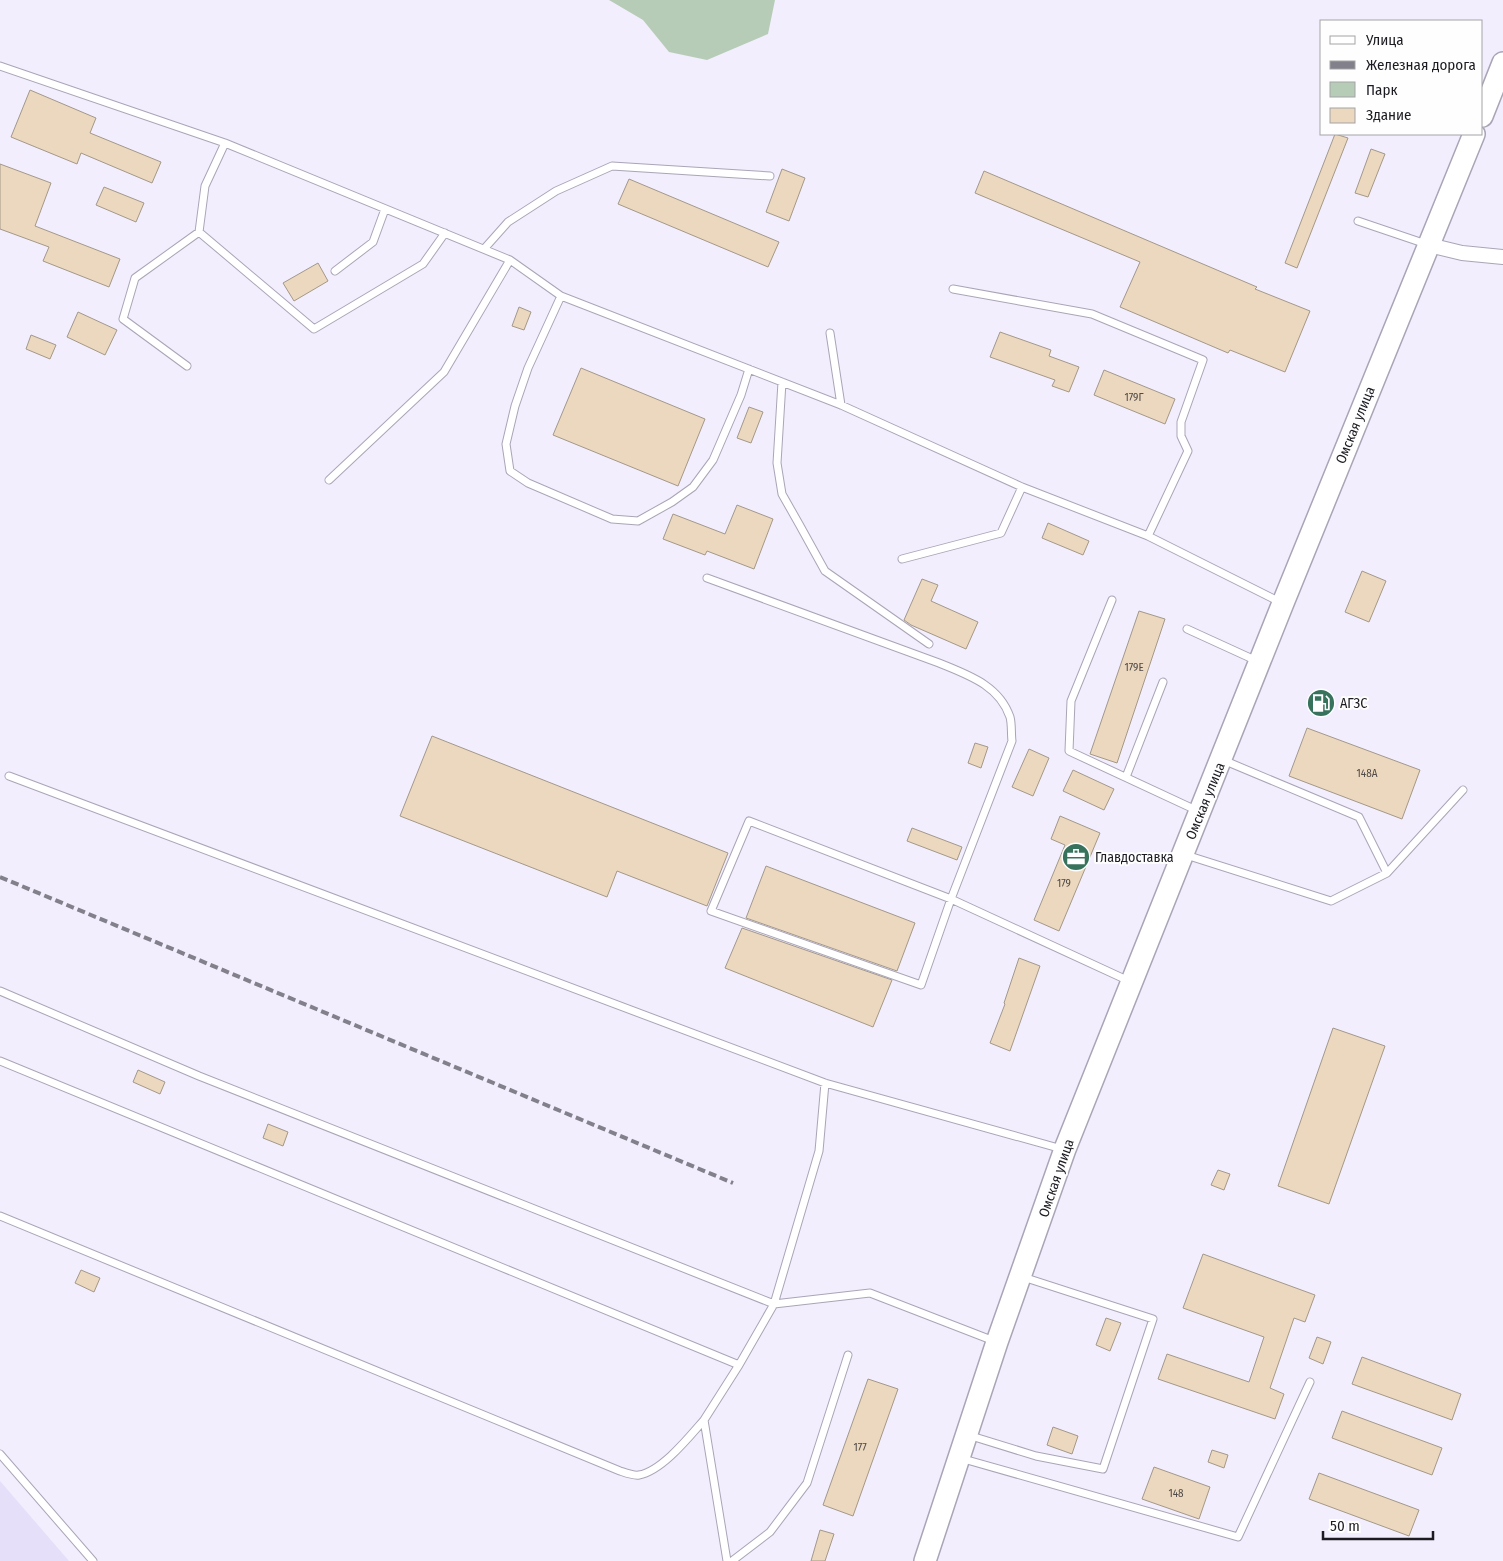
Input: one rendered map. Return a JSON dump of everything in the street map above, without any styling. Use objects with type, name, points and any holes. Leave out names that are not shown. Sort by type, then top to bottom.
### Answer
[{"type":"main road","points":[[1483,114],[1503,64]]},
{"type":"main road","name":"Омская улица","points":[[925,1561],[998,1342],[1065,1150],[1282,603],[1474,135]]},
{"type":"street","points":[[1429,246],[1462,253],[1503,257]]},
{"type":"lane","points":[[0,66],[225,143],[484,249],[510,260],[561,296],[842,405],[1022,487],[1148,536],[1282,603]]},
{"type":"lane","points":[[187,366],[123,319],[135,278],[199,232],[205,186],[225,143]]},
{"type":"lane","points":[[484,249],[508,222],[556,191],[612,166],[770,176]]},
{"type":"lane","points":[[335,271],[373,242],[385,209]]},
{"type":"lane","points":[[1358,221],[1429,246]]},
{"type":"lane","points":[[199,232],[314,329],[423,264],[445,233]]},
{"type":"lane","points":[[329,480],[444,372],[510,260]]},
{"type":"lane","points":[[953,289],[1092,314],[1203,360],[1181,422],[1181,436],[1188,451],[1148,536]]},
{"type":"lane","points":[[561,296],[528,368],[515,406],[506,444],[510,471],[528,483],[612,519],[638,522],[693,487],[713,460],[741,395],[749,369]]},
{"type":"lane","points":[[830,333],[842,405]]},
{"type":"lane","points":[[782,382],[777,463],[782,494],[803,532],[825,571],[929,644]]},
{"type":"lane","points":[[902,559],[1000,533],[1022,487]]},
{"type":"lane","points":[[707,578],[974,678],[991,689],[1001,701],[1010,718],[1012,741],[951,899],[921,986],[711,911],[749,821],[951,899],[1132,982]]},
{"type":"lane","points":[[1112,600],[1071,701],[1070,751],[1200,812]]},
{"type":"lane","points":[[1187,629],[1260,662]]},
{"type":"lane","points":[[1126,778],[1163,682]]},
{"type":"lane","points":[[1221,760],[1359,817],[1387,873]]},
{"type":"lane","points":[[9,776],[825,1083],[1065,1150]]},
{"type":"lane","points":[[1184,854],[1331,901],[1387,873],[1463,790]]},
{"type":"lane","points":[[0,991],[199,1076],[774,1304],[870,1293],[998,1342]]},
{"type":"lane","points":[[0,1061],[739,1365]]},
{"type":"lane","points":[[0,1216],[620,1471],[638,1475],[652,1470],[681,1447],[704,1420],[739,1365],[774,1304],[819,1151],[825,1083]]},
{"type":"lane","points":[[968,1435],[1036,1456],[1103,1469],[1153,1319],[1021,1277]]},
{"type":"lane","points":[[732,1561],[770,1532],[807,1482],[848,1355]]},
{"type":"lane","points":[[960,1458],[1238,1537],[1310,1382]]},
{"type":"lane","points":[[704,1420],[727,1561]]},
{"type":"lane","points":[[0,1454],[93,1561]]},
{"type":"shaded area","points":[[0,1481],[69,1561],[0,1561]]},
{"type":"green space","points":[[609,0],[775,0],[768,34],[707,60],[669,52],[643,20]]},
{"type":"building","points":[[30,90],[96,118],[90,133],[161,162],[152,183],[81,153],[77,164],[11,137]]},
{"type":"building","points":[[1335,135],[1348,138],[1297,268],[1285,263]]},
{"type":"building","points":[[1371,149],[1385,154],[1368,197],[1355,193]]},
{"type":"building","points":[[0,164],[51,183],[35,226],[120,259],[109,287],[43,261],[49,247],[0,229]]},
{"type":"building","points":[[782,169],[805,178],[789,221],[766,212]]},
{"type":"building","points":[[984,171],[1310,311],[1285,372],[1230,350],[1228,353],[1120,307],[1140,262],[975,193]]},
{"type":"building","points":[[629,179],[779,242],[768,267],[618,204]]},
{"type":"building","points":[[104,187],[144,203],[136,222],[96,205]]},
{"type":"building","points":[[318,263],[328,281],[294,301],[283,283]]},
{"type":"building","points":[[519,307],[531,312],[524,330],[512,326]]},
{"type":"building","points":[[78,312],[117,330],[105,355],[67,337]]},
{"type":"building","points":[[1000,332],[1051,350],[1049,356],[1079,367],[1069,392],[1052,386],[1055,380],[990,357]]},
{"type":"building","points":[[31,335],[56,345],[50,359],[26,349]]},
{"type":"building","points":[[581,368],[705,419],[678,486],[553,435]]},
{"type":"building","points":[[1104,370],[1175,399],[1165,424],[1094,395]]},
{"type":"building","points":[[749,407],[763,412],[751,443],[737,438]]},
{"type":"building","points":[[737,505],[773,519],[754,569],[707,551],[705,555],[663,539],[673,514],[725,534]]},
{"type":"building","points":[[1048,523],[1089,541],[1083,555],[1042,538]]},
{"type":"building","points":[[1362,571],[1386,581],[1369,622],[1345,612]]},
{"type":"building","points":[[922,579],[938,585],[931,601],[978,622],[966,649],[911,625],[904,620]]},
{"type":"building","points":[[1139,611],[1165,619],[1117,763],[1090,754]]},
{"type":"building","points":[[1307,728],[1420,770],[1402,819],[1289,776]]},
{"type":"building","points":[[432,736],[728,853],[707,906],[617,871],[607,897],[400,816]]},
{"type":"building","points":[[975,743],[988,747],[981,768],[968,763]]},
{"type":"building","points":[[1029,749],[1049,758],[1033,796],[1012,787]]},
{"type":"building","points":[[1073,770],[1114,789],[1104,810],[1063,791]]},
{"type":"building","points":[[1060,816],[1100,833],[1059,931],[1034,920],[1065,845],[1051,839]]},
{"type":"building","points":[[912,828],[962,847],[957,860],[907,841]]},
{"type":"building","points":[[766,866],[915,923],[897,971],[746,918]]},
{"type":"building","points":[[742,928],[892,980],[873,1027],[725,968]]},
{"type":"building","points":[[1019,958],[1040,966],[1010,1051],[990,1043],[1005,1004]]},
{"type":"building","points":[[1333,1028],[1385,1046],[1329,1204],[1278,1186]]},
{"type":"building","points":[[138,1070],[165,1082],[160,1094],[133,1082]]},
{"type":"building","points":[[268,1124],[288,1132],[283,1146],[263,1138]]},
{"type":"building","points":[[1218,1170],[1230,1174],[1224,1190],[1211,1185]]},
{"type":"building","points":[[1203,1254],[1315,1295],[1305,1322],[1294,1318],[1270,1388],[1284,1394],[1275,1419],[1158,1379],[1167,1354],[1249,1382],[1264,1337],[1183,1308]]},
{"type":"building","points":[[81,1270],[100,1278],[94,1292],[75,1283]]},
{"type":"building","points":[[1106,1318],[1121,1323],[1110,1351],[1096,1345]]},
{"type":"building","points":[[1317,1337],[1331,1342],[1323,1364],[1309,1358]]},
{"type":"building","points":[[1362,1357],[1461,1394],[1452,1420],[1352,1384]]},
{"type":"building","points":[[868,1379],[898,1389],[853,1516],[823,1505]]},
{"type":"building","points":[[1342,1411],[1442,1448],[1432,1475],[1332,1438]]},
{"type":"building","points":[[1053,1427],[1078,1436],[1072,1454],[1047,1445]]},
{"type":"building","points":[[1212,1450],[1228,1455],[1224,1468],[1208,1462]]},
{"type":"building","points":[[1154,1467],[1210,1487],[1199,1519],[1142,1499]]},
{"type":"building","points":[[1319,1473],[1419,1510],[1409,1536],[1309,1499]]},
{"type":"building","points":[[820,1530],[834,1534],[825,1561],[811,1561]]},
{"type":"railway","points":[[0,877],[733,1183]]},
{"type":"place","name":"АГЗС","points":[[1321,703]]},
{"type":"place","name":"Главдоставка","points":[[1076,857]]}]
